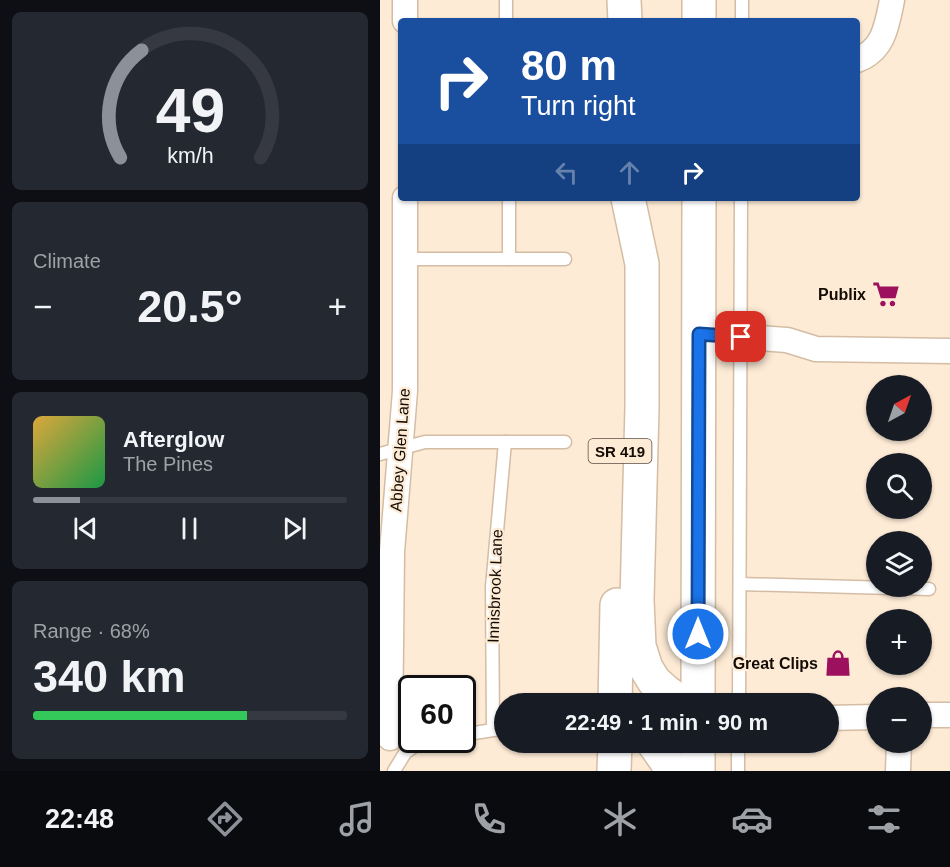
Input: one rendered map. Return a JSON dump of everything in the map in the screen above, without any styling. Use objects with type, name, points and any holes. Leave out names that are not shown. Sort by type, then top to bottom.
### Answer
[{"type":"main road","points":[[624,0],[624,18]]},
{"type":"main road","points":[[699,0],[699,18]]},
{"type":"main road","name":"SR 419","points":[[615,693],[627,201]]},
{"type":"main road","points":[[628,201],[642,264],[642,407],[637,600],[639,646],[646,668],[654,681],[668,693]]},
{"type":"main road","points":[[698,693],[699,201]]},
{"type":"main road","points":[[614,771],[615,753]]},
{"type":"main road","points":[[661,753],[670,771]]},
{"type":"main road","points":[[698,753],[698,771]]},
{"type":"street","points":[[405,0],[405,18]]},
{"type":"street","points":[[860,59],[874,51],[883,38],[892,0]]},
{"type":"street","name":"Abbey Glen Lane","points":[[394,738],[386,648],[386,552],[390,451],[405,391],[405,201]]},
{"type":"street","points":[[699,334],[787,340],[816,349],[950,351]]},
{"type":"street","points":[[932,715],[950,714]]},
{"type":"street","points":[[839,718],[866,717]]},
{"type":"street","points":[[898,771],[899,753]]},
{"type":"lane","points":[[506,0],[506,18]]},
{"type":"lane","points":[[742,18],[743,0]]},
{"type":"lane","points":[[509,201],[509,259]]},
{"type":"lane","points":[[739,693],[741,201]]},
{"type":"lane","points":[[405,259],[565,259]]},
{"type":"lane","points":[[390,451],[425,442],[565,442]]},
{"type":"lane","name":"Innisbrook Lane","points":[[497,693],[492,587],[505,442]]},
{"type":"lane","points":[[740,584],[866,587]]},
{"type":"lane","points":[[476,733],[494,731]]},
{"type":"lane","points":[[394,771],[405,753]]},
{"type":"lane","points":[[738,753],[738,771]]},
{"type":"place","name":"Publix","points":[[886,294]]},
{"type":"place","name":"Great Clips","points":[[838,663]]},
{"type":"route","points":[[698,634],[699,334],[741,337]]}]
